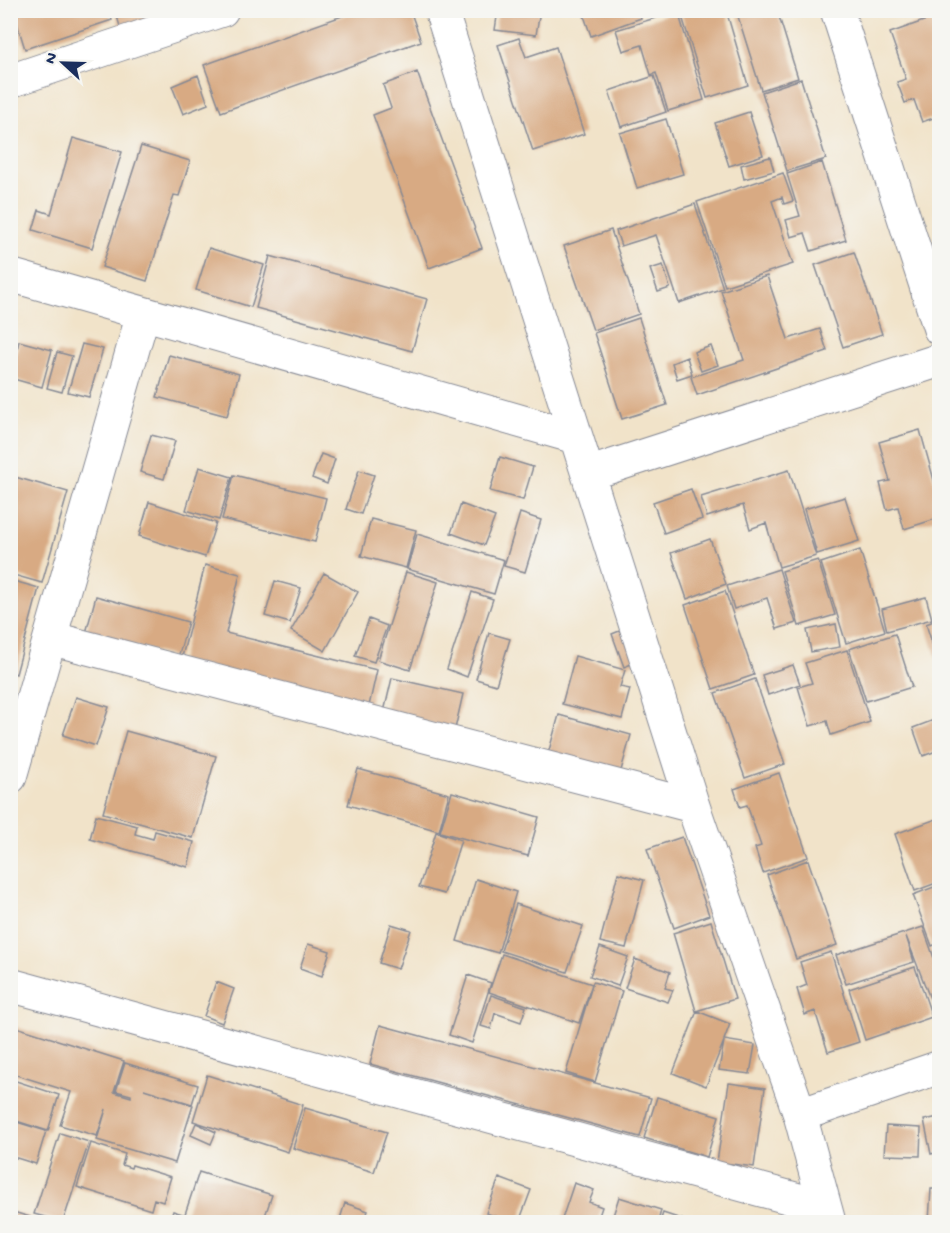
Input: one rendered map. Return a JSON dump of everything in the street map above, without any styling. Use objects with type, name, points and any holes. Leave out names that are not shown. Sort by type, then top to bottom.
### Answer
[{"type":"street","points":[[10,81],[222,10]]},
{"type":"street","points":[[441,10],[693,806],[800,1115],[827,1215]]},
{"type":"street","points":[[837,10],[939,329]]},
{"type":"street","points":[[10,275],[575,437]]},
{"type":"street","points":[[10,777],[143,314]]},
{"type":"street","points":[[588,474],[939,360]]},
{"type":"street","points":[[50,638],[693,806]]},
{"type":"street","points":[[10,985],[827,1215]]},
{"type":"street","points":[[800,1115],[939,1067]]},
{"type":"building","points":[[13,10],[108,10],[112,20],[25,49]]},
{"type":"building","points":[[115,10],[199,10],[123,36]]},
{"type":"building","points":[[359,10],[410,10],[421,41],[221,112],[204,65]]},
{"type":"building","points":[[498,10],[540,10],[536,35],[495,30]]},
{"type":"building","points":[[582,10],[638,10],[641,18],[591,36]]},
{"type":"building","points":[[689,10],[726,10],[748,85],[707,98],[681,13]]},
{"type":"building","points":[[736,10],[777,10],[798,78],[761,90]]},
{"type":"building","points":[[678,11],[704,100],[668,111],[656,73],[651,75],[642,45],[623,51],[616,30]]},
{"type":"building","points":[[932,18],[939,38],[939,116],[922,122],[914,100],[905,103],[897,82],[906,79],[890,33]]},
{"type":"building","points":[[519,38],[526,57],[556,47],[584,134],[533,151],[498,45]]},
{"type":"building","points":[[417,72],[482,248],[429,268],[373,115],[391,108],[383,85]]},
{"type":"building","points":[[198,75],[208,104],[183,114],[172,86]]},
{"type":"building","points":[[654,76],[666,112],[621,127],[609,91]]},
{"type":"building","points":[[801,79],[826,159],[787,171],[762,92]]},
{"type":"building","points":[[749,112],[763,155],[729,166],[715,123]]},
{"type":"building","points":[[666,119],[683,174],[637,188],[620,133]]},
{"type":"building","points":[[73,138],[122,152],[92,248],[33,230],[39,210],[51,214]]},
{"type":"building","points":[[141,146],[190,161],[179,196],[174,195],[147,281],[102,267]]},
{"type":"building","points":[[770,157],[774,171],[744,179],[741,165]]},
{"type":"building","points":[[822,162],[846,240],[811,251],[805,233],[791,237],[786,220],[800,216],[787,174]]},
{"type":"building","points":[[783,173],[793,201],[784,204],[782,197],[772,201],[793,264],[725,286],[697,202]]},
{"type":"building","points":[[695,204],[723,288],[679,303],[656,235],[621,246],[616,231]]},
{"type":"building","points":[[611,230],[639,314],[593,330],[564,246]]},
{"type":"building","points":[[209,248],[264,265],[251,307],[196,290]]},
{"type":"building","points":[[854,252],[882,334],[843,347],[815,265]]},
{"type":"building","points":[[270,256],[427,299],[412,351],[256,308]]},
{"type":"building","points":[[663,265],[670,288],[658,292],[650,269]]},
{"type":"building","points":[[767,276],[788,339],[820,329],[827,351],[697,395],[691,377],[744,360],[721,291]]},
{"type":"building","points":[[639,318],[667,405],[622,419],[594,333]]},
{"type":"building","points":[[19,341],[52,350],[42,387],[10,378]]},
{"type":"building","points":[[82,344],[103,349],[89,397],[68,392]]},
{"type":"building","points":[[711,346],[718,365],[701,371],[694,352]]},
{"type":"building","points":[[57,352],[72,356],[62,392],[47,388]]},
{"type":"building","points":[[169,355],[239,374],[227,416],[157,397]]},
{"type":"building","points":[[687,357],[692,374],[677,379],[672,363]]},
{"type":"building","points":[[920,430],[939,498],[939,518],[904,529],[898,507],[887,510],[880,483],[890,481],[879,442]]},
{"type":"building","points":[[151,435],[175,441],[164,479],[140,472]]},
{"type":"building","points":[[321,454],[335,459],[327,484],[312,478]]},
{"type":"building","points":[[500,457],[533,467],[523,500],[490,491]]},
{"type":"building","points":[[199,467],[232,477],[219,520],[186,510]]},
{"type":"building","points":[[359,470],[374,475],[361,514],[346,509]]},
{"type":"building","points":[[789,470],[816,556],[779,567],[766,523],[750,529],[743,505],[707,517],[701,497]]},
{"type":"building","points":[[234,475],[326,498],[315,542],[222,519]]},
{"type":"building","points":[[15,477],[68,492],[42,583],[10,574],[10,492]]},
{"type":"building","points":[[691,489],[702,519],[664,533],[653,502]]},
{"type":"building","points":[[845,497],[859,541],[817,554],[804,509]]},
{"type":"building","points":[[149,502],[216,523],[205,557],[139,536]]},
{"type":"building","points":[[461,504],[495,517],[484,545],[451,533]]},
{"type":"building","points":[[520,513],[541,520],[525,572],[504,566]]},
{"type":"building","points":[[371,519],[416,530],[406,568],[361,556]]},
{"type":"building","points":[[417,534],[504,560],[494,594],[407,569]]},
{"type":"building","points":[[710,539],[726,584],[687,599],[671,553]]},
{"type":"building","points":[[860,550],[885,631],[846,643],[821,563]]},
{"type":"building","points":[[818,560],[835,615],[799,626],[782,571]]},
{"type":"building","points":[[205,565],[240,574],[226,633],[377,670],[369,706],[181,661]]},
{"type":"building","points":[[779,569],[796,623],[777,629],[767,598],[734,609],[727,586]]},
{"type":"building","points":[[406,572],[438,582],[410,670],[378,660]]},
{"type":"building","points":[[324,573],[358,592],[325,651],[291,631]]},
{"type":"building","points":[[10,580],[39,588],[16,674],[10,672]]},
{"type":"building","points":[[275,581],[301,588],[290,623],[265,616]]},
{"type":"building","points":[[725,591],[754,675],[713,689],[685,605]]},
{"type":"building","points":[[472,592],[493,599],[467,677],[447,669]]},
{"type":"building","points":[[96,596],[188,622],[178,658],[86,633]]},
{"type":"building","points":[[926,597],[932,619],[887,631],[882,609]]},
{"type":"building","points":[[369,619],[387,626],[374,662],[355,656]]},
{"type":"building","points":[[939,619],[939,665],[926,624]]},
{"type":"building","points":[[836,624],[840,647],[811,652],[807,630]]},
{"type":"building","points":[[627,628],[639,661],[624,667],[612,634]]},
{"type":"building","points":[[489,633],[510,639],[496,685],[476,679]]},
{"type":"building","points":[[895,634],[912,687],[866,701],[849,649]]},
{"type":"building","points":[[847,650],[870,722],[831,735],[827,721],[810,726],[798,687],[812,683],[805,663]]},
{"type":"building","points":[[575,656],[625,670],[620,687],[630,689],[622,719],[562,704]]},
{"type":"building","points":[[793,665],[800,684],[768,695],[762,675]]},
{"type":"building","points":[[392,678],[463,694],[455,729],[384,712]]},
{"type":"building","points":[[755,679],[785,764],[745,778],[715,693]]},
{"type":"building","points":[[76,697],[109,707],[96,746],[63,735]]},
{"type":"building","points":[[559,715],[631,735],[620,774],[548,754]]},
{"type":"building","points":[[939,718],[939,750],[923,756],[913,728]]},
{"type":"building","points":[[126,731],[216,756],[193,838],[103,813]]},
{"type":"building","points":[[358,769],[449,794],[439,831],[348,805]]},
{"type":"building","points":[[779,773],[808,857],[763,873],[755,848],[761,846],[747,805],[740,807],[734,789]]},
{"type":"building","points":[[452,792],[539,817],[528,856],[440,832]]},
{"type":"building","points":[[96,815],[137,826],[135,834],[153,839],[155,831],[194,842],[188,867],[90,839]]},
{"type":"building","points":[[939,818],[939,882],[915,891],[895,834]]},
{"type":"building","points":[[436,832],[461,840],[444,894],[419,887]]},
{"type":"building","points":[[682,837],[709,915],[674,928],[647,849]]},
{"type":"building","points":[[808,860],[837,945],[796,959],[767,875]]},
{"type":"building","points":[[618,873],[644,880],[626,948],[600,942]]},
{"type":"building","points":[[476,879],[516,892],[498,953],[457,941]]},
{"type":"building","points":[[939,885],[939,943],[932,946],[913,895]]},
{"type":"building","points":[[516,904],[583,926],[567,972],[501,951]]},
{"type":"building","points":[[711,921],[735,999],[696,1011],[673,933]]},
{"type":"building","points":[[391,924],[411,930],[398,969],[379,963]]},
{"type":"building","points":[[923,927],[939,972],[939,998],[931,1001],[906,936],[914,962],[846,984],[836,955]]},
{"type":"building","points":[[308,944],[330,951],[322,976],[300,968]]},
{"type":"building","points":[[600,947],[628,957],[618,986],[590,976]]},
{"type":"building","points":[[831,952],[859,1042],[828,1052],[815,1011],[805,1015],[797,989],[807,985],[800,962]]},
{"type":"building","points":[[502,954],[592,984],[579,1023],[489,992]]},
{"type":"building","points":[[635,959],[670,972],[665,988],[673,990],[668,1002],[625,988]]},
{"type":"building","points":[[915,967],[932,1017],[865,1040],[849,989]]},
{"type":"building","points":[[468,975],[491,983],[472,1043],[449,1035]]},
{"type":"building","points":[[216,982],[234,989],[222,1023],[204,1016]]},
{"type":"building","points":[[593,982],[622,991],[595,1082],[566,1073]]},
{"type":"building","points":[[491,995],[526,1007],[521,1022],[495,1013],[491,1029],[481,1026]]},
{"type":"building","points":[[697,1011],[730,1024],[724,1040],[755,1045],[750,1074],[719,1070],[724,1041],[706,1086],[673,1073]]},
{"type":"building","points":[[10,1025],[124,1061],[114,1092],[131,1097],[131,1095],[116,1091],[125,1063],[198,1085],[192,1104],[144,1089],[193,1105],[175,1163],[97,1140],[106,1109],[97,1136],[60,1125],[71,1092],[10,1073]]},
{"type":"building","points":[[380,1025],[651,1098],[640,1137],[370,1064]]},
{"type":"building","points":[[207,1075],[303,1105],[288,1152],[193,1121]]},
{"type":"building","points":[[10,1079],[59,1095],[48,1131],[10,1119]]},
{"type":"building","points":[[729,1083],[765,1088],[754,1167],[717,1162]]},
{"type":"building","points":[[657,1097],[719,1116],[707,1157],[644,1138]]},
{"type":"building","points":[[305,1108],[387,1132],[374,1172],[293,1148]]},
{"type":"building","points":[[939,1117],[939,1152],[931,1154],[924,1120]]},
{"type":"building","points":[[10,1120],[46,1131],[36,1164],[10,1156]]},
{"type":"building","points":[[196,1123],[216,1132],[211,1144],[191,1135]]},
{"type":"building","points":[[886,1126],[921,1128],[920,1156],[884,1155]]},
{"type":"building","points":[[60,1133],[89,1142],[63,1222],[34,1214]]},
{"type":"building","points":[[91,1143],[125,1154],[122,1165],[131,1168],[132,1165],[171,1177],[163,1202],[154,1199],[151,1210],[77,1187]]},
{"type":"building","points":[[199,1172],[272,1195],[263,1222],[207,1222],[185,1214]]},
{"type":"building","points":[[499,1178],[531,1190],[519,1222],[511,1222],[486,1213]]},
{"type":"building","points":[[574,1183],[594,1190],[589,1202],[602,1207],[597,1222],[561,1222]]},
{"type":"building","points":[[931,1189],[939,1189],[939,1222],[929,1221]]},
{"type":"building","points":[[619,1197],[661,1210],[658,1222],[611,1222]]},
{"type":"building","points":[[345,1203],[368,1211],[364,1222],[339,1222]]},
{"type":"building","points":[[10,1211],[30,1217],[28,1222],[10,1222]]},
{"type":"building","points":[[173,1211],[207,1222],[169,1222]]},
{"type":"building","points":[[663,1213],[690,1222],[660,1222]]}]
